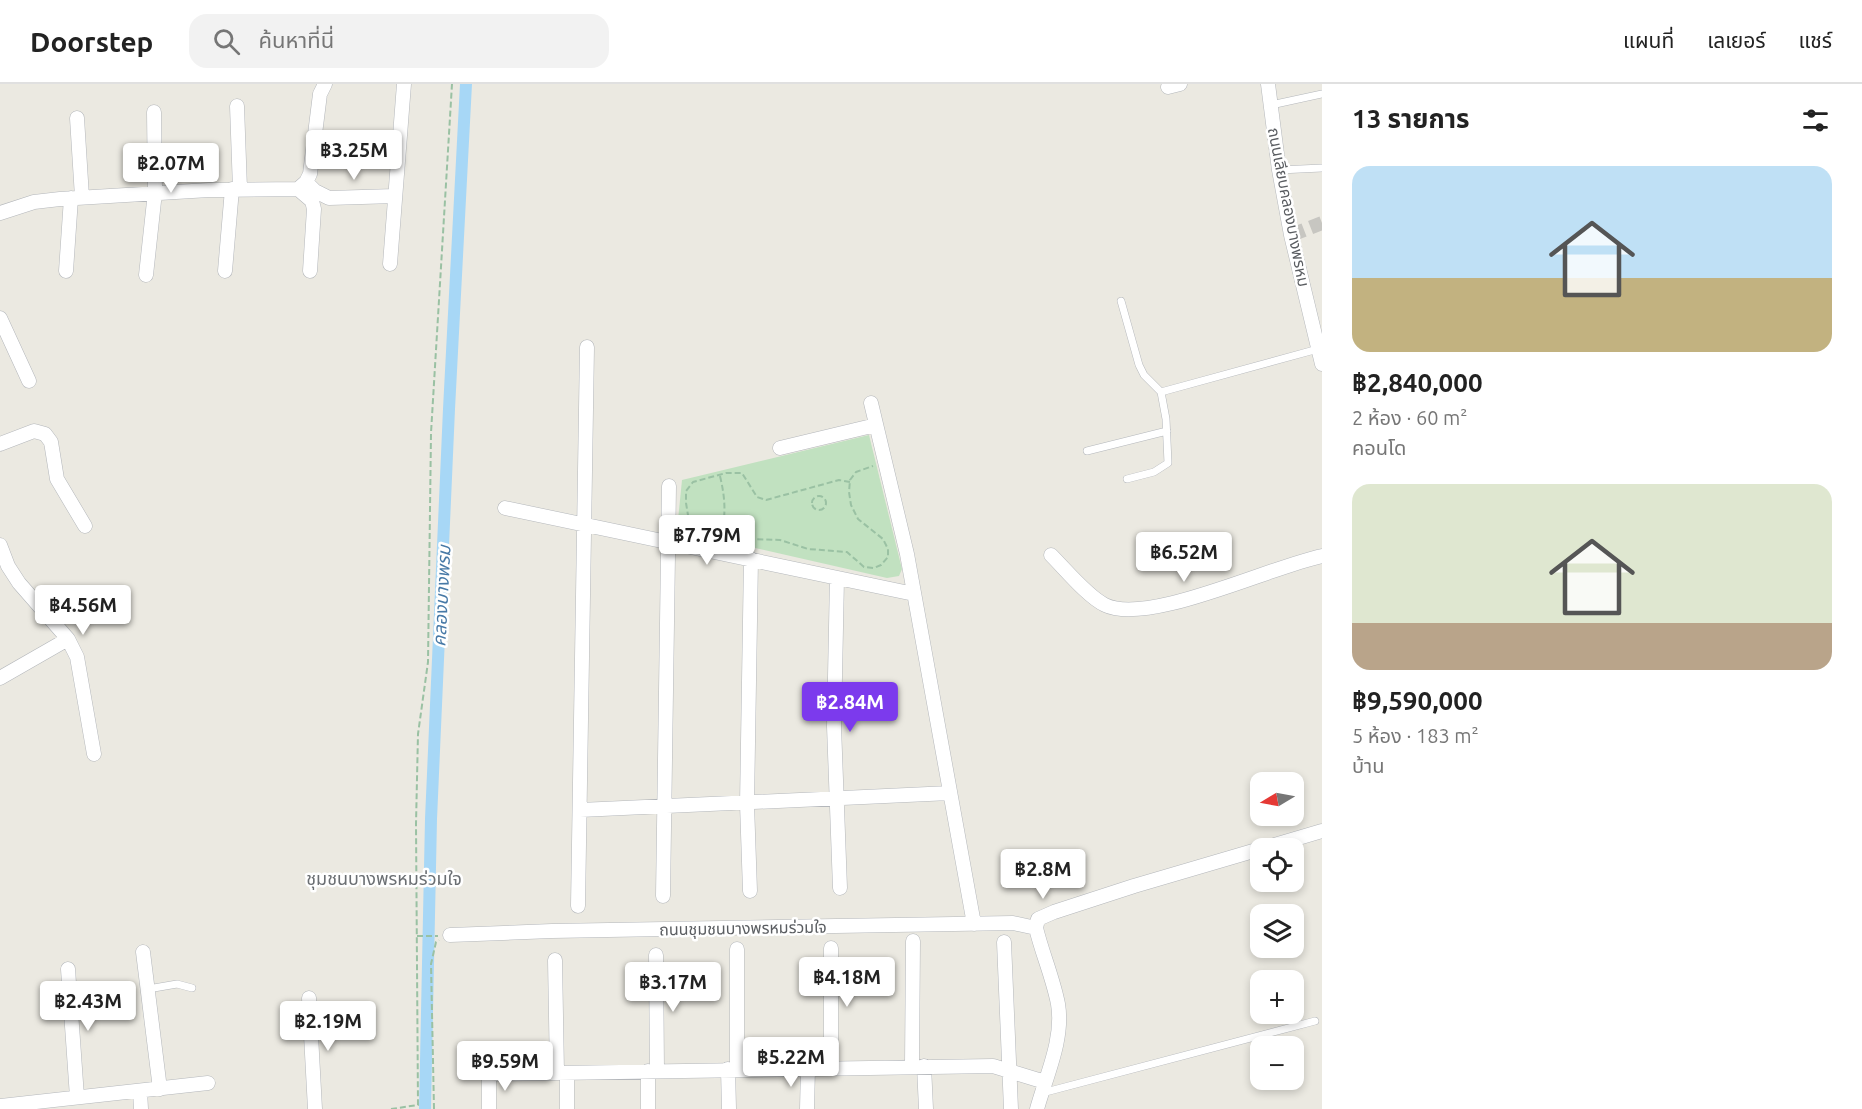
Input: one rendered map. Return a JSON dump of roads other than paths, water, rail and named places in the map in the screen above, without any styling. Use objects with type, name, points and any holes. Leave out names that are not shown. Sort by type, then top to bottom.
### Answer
[{"type":"street","points":[[302,186],[310,174],[320,94],[325,84]]},
{"type":"street","points":[[390,264],[404,84]]},
{"type":"street","name":"ถนนเลียบคลองบางพรหม","points":[[1268,84],[1279,170],[1291,235],[1322,364]]},
{"type":"street","points":[[225,272],[236,189],[237,106]]},
{"type":"street","points":[[146,275],[155,192],[154,112]]},
{"type":"street","points":[[66,271],[76,198],[77,118]]},
{"type":"street","points":[[302,186],[312,201],[314,209],[310,271]]},
{"type":"street","points":[[0,213],[34,202],[155,192],[302,186],[329,198],[395,196]]},
{"type":"street","points":[[0,318],[29,381]]},
{"type":"street","points":[[578,906],[587,347]]},
{"type":"street","points":[[871,403],[914,594],[974,924]]},
{"type":"street","points":[[780,448],[876,425]]},
{"type":"street","points":[[0,444],[34,431],[45,434],[51,442],[57,479],[85,526]]},
{"type":"street","points":[[663,896],[669,486]]},
{"type":"street","points":[[505,508],[914,594]]},
{"type":"street","points":[[0,545],[8,566],[19,583],[68,639],[77,657],[94,754]]},
{"type":"street","points":[[1051,555],[1104,605],[1121,610],[1170,604],[1322,556]]},
{"type":"street","points":[[750,891],[747,804],[751,560]]},
{"type":"street","points":[[837,578],[834,726],[840,888]]},
{"type":"street","points":[[0,678],[68,639]]},
{"type":"street","points":[[580,810],[950,793]]},
{"type":"street","points":[[1298,838],[1322,831]]},
{"type":"street","points":[[1037,1109],[1053,1057],[1059,1028],[1058,1005],[1036,928],[1038,919],[1134,886],[1250,852]]},
{"type":"street","name":"ถนนชุมชนบางพรหมร่วมใจ","points":[[443,935],[1013,923],[1036,928]]},
{"type":"street","points":[[913,941],[918,1066],[926,1109]]},
{"type":"street","points":[[1004,942],[1011,1109]]},
{"type":"street","points":[[831,948],[831,1068]]},
{"type":"street","points":[[729,1109],[733,1069],[737,949]]},
{"type":"street","points":[[143,952],[159,1089]]},
{"type":"street","points":[[648,1109],[653,1071],[656,955]]},
{"type":"street","points":[[555,960],[562,1073],[567,1109]]},
{"type":"street","points":[[68,969],[77,1097]]},
{"type":"street","points":[[309,998],[315,1109]]},
{"type":"street","points":[[489,1109],[489,1074],[993,1066],[1010,1071],[1043,1088]]},
{"type":"street","points":[[807,1109],[808,1068]]},
{"type":"street","points":[[0,1106],[61,1104],[77,1097],[208,1083]]},
{"type":"street","points":[[140,1091],[141,1109]]},
{"type":"lane","points":[[1271,105],[1322,94]]},
{"type":"lane","points":[[1279,170],[1322,168]]},
{"type":"lane","points":[[1121,301],[1139,365],[1144,375],[1161,392],[1167,431],[1168,463],[1154,472],[1127,479]]},
{"type":"lane","points":[[1161,392],[1318,349]]},
{"type":"lane","points":[[1087,451],[1167,431]]},
{"type":"lane","points":[[148,989],[177,984],[192,988]]},
{"type":"lane","points":[[1043,1088],[1315,1021]]},
{"type":"waterway","name":"คลองบางพรม","points":[[425,1109],[431,819],[466,84]]},
{"type":"tunnel","points":[[1291,235],[1322,223]]},
{"type":"district","name":"ชุมชนบางพรหมร่วมใจ","points":[[384,879]]}]
